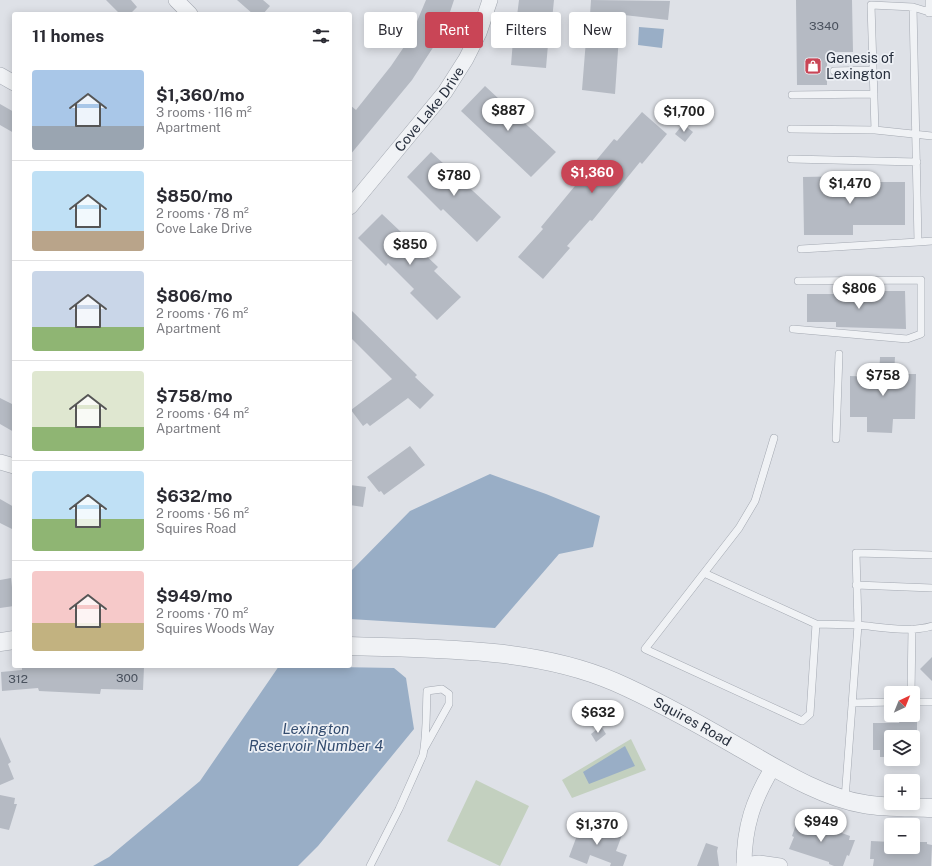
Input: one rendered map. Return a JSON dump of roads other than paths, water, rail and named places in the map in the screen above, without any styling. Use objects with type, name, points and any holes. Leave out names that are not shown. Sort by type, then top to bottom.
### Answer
[{"type":"street","points":[[176,0],[188,12]]},
{"type":"street","name":"Cove Lake Drive","points":[[352,205],[445,92],[466,59],[479,34],[490,0]]},
{"type":"street","points":[[0,74],[12,82]]},
{"type":"street","points":[[0,462],[12,465]]},
{"type":"street","points":[[0,642],[12,640]]},
{"type":"street","name":"Squires Road","points":[[352,646],[425,649],[505,655],[573,667],[629,688],[773,767],[845,800],[884,807],[932,808]]},
{"type":"street","points":[[773,767],[762,785],[746,827],[744,866],[758,863],[780,866]]},
{"type":"lane","points":[[875,130],[871,5],[913,7],[931,13],[929,0]]},
{"type":"lane","points":[[913,7],[918,242]]},
{"type":"lane","points":[[834,71],[873,70]]},
{"type":"lane","points":[[792,94],[874,94]]},
{"type":"lane","points":[[791,129],[875,130],[916,133],[932,136]]},
{"type":"lane","points":[[791,159],[917,162]]},
{"type":"lane","points":[[801,249],[932,241]]},
{"type":"lane","points":[[793,329],[907,339],[921,334],[921,280],[798,281]]},
{"type":"lane","points":[[836,439],[839,354]]},
{"type":"lane","points":[[774,438],[755,501],[739,528],[645,649],[802,721],[810,714],[816,624]]},
{"type":"lane","points":[[845,800],[858,624],[856,553],[932,555]]},
{"type":"lane","points":[[704,573],[816,624],[858,624],[912,629],[922,629],[932,626]]},
{"type":"lane","points":[[856,584],[932,588]]},
{"type":"lane","points":[[911,686],[912,629]]},
{"type":"lane","points":[[370,866],[411,782],[424,749],[449,704],[449,694],[442,689],[427,691],[427,734],[424,749]]},
{"type":"lane","points":[[852,703],[884,702]]},
{"type":"lane","points":[[920,702],[932,702]]},
{"type":"water","points":[[639,27],[664,29],[662,48],[638,45]]},
{"type":"water","points":[[490,474],[546,494],[600,516],[593,547],[559,554],[495,628],[352,619],[352,570],[410,511]]},
{"type":"water","name":"Lexington Reservoir Number 4","points":[[278,668],[394,668],[406,678],[414,729],[318,846],[298,866],[93,866],[109,857],[200,781]]},
{"type":"water","points":[[625,746],[635,766],[589,784],[583,772]]},
{"type":"place","name":"Genesis of Lexington","points":[[813,66]]}]
